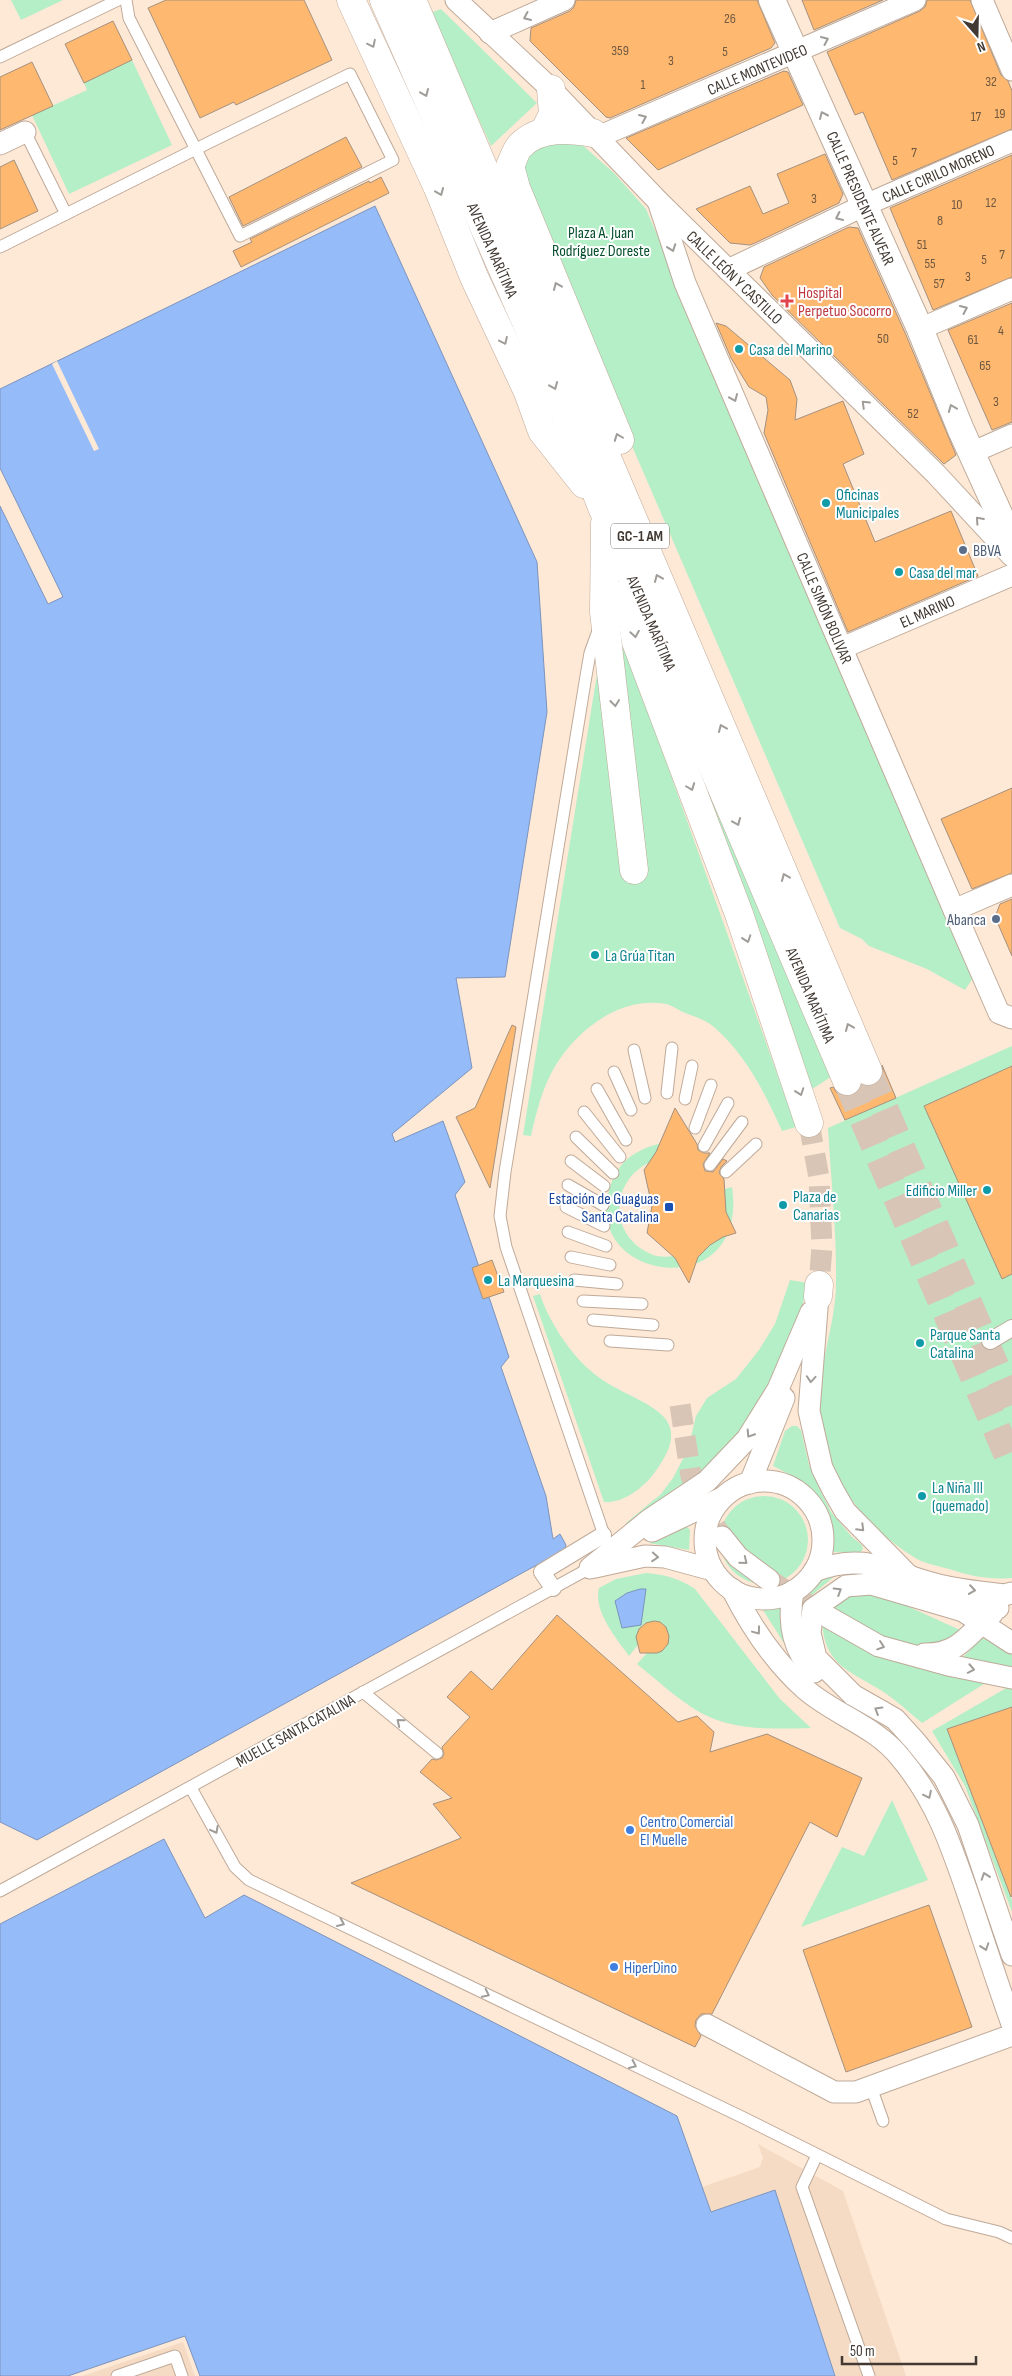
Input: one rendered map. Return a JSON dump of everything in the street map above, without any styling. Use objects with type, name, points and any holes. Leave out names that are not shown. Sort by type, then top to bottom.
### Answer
[{"type":"highway","points":[[351,0],[438,188],[474,277],[528,392],[542,431],[604,511],[604,612],[634,870]]},
{"type":"highway","name":"AVENIDA MARÍTIMA","points":[[384,0],[553,383],[604,511],[634,552]]},
{"type":"highway","name":"AVENIDA MARÍTIMA","points":[[412,0],[634,552],[857,1076]]},
{"type":"highway","points":[[544,132],[553,114],[551,88]]},
{"type":"highway","points":[[596,135],[571,129],[544,132],[521,145],[510,166],[516,188],[622,447],[634,552],[636,642],[739,914],[809,1123]]},
{"type":"street","name":"CALLE LEÓN Y CASTILLO","points":[[456,0],[551,88],[658,201],[936,474],[1012,556]]},
{"type":"street","points":[[490,33],[564,0]]},
{"type":"street","name":"CALLE PRESIDENTE ALVEAR","points":[[772,0],[863,206],[920,329],[971,453]]},
{"type":"street","name":"CALLE MONTEVIDEO","points":[[596,135],[796,52],[915,0]]},
{"type":"street","points":[[982,0],[1012,70]]},
{"type":"street","points":[[0,144],[25,132]]},
{"type":"street","name":"CALLE CIRILO MORENO","points":[[728,270],[863,206],[1012,141]]},
{"type":"street","name":"CALLE SIMÓN BOLIVAR","points":[[658,201],[685,283],[954,910],[1005,1015]]},
{"type":"street","points":[[920,329],[1012,289]]},
{"type":"street","points":[[1012,435],[971,453],[1012,542]]},
{"type":"street","name":"EL MARINO","points":[[842,648],[1012,575]]},
{"type":"street","points":[[954,910],[1012,885]]},
{"type":"street","points":[[553,1588],[542,1572],[607,1544],[649,1520],[706,1481],[747,1439],[778,1389],[818,1290]]},
{"type":"street","points":[[750,1483],[788,1388],[818,1290]]},
{"type":"street","points":[[818,1290],[809,1411],[822,1468],[845,1511],[908,1575],[1012,1642]]},
{"type":"street","points":[[990,1341],[1012,1328]]},
{"type":"street","points":[[590,1568],[652,1531],[722,1498],[735,1489],[750,1483],[767,1481],[784,1484],[800,1492],[812,1505],[820,1520],[823,1537],[821,1555],[814,1571],[805,1582],[793,1591],[778,1597],[746,1596],[732,1589],[713,1570],[706,1552],[705,1533],[711,1514],[722,1498]]},
{"type":"street","points":[[722,1537],[738,1557],[769,1580]]},
{"type":"street","points":[[590,1568],[607,1544]]},
{"type":"street","points":[[590,1568],[645,1556],[665,1557],[713,1570]]},
{"type":"street","points":[[814,1571],[835,1563],[870,1563],[943,1586],[1004,1595],[1007,1600]]},
{"type":"street","points":[[853,1695],[816,1658],[810,1633],[813,1609],[846,1586],[871,1584],[963,1611],[981,1611],[1007,1600]]},
{"type":"street","points":[[732,1589],[745,1616],[780,1662],[806,1690],[871,1731],[888,1744],[924,1787],[948,1836],[1012,2024]]},
{"type":"street","points":[[793,1591],[790,1627],[808,1666],[824,1682],[853,1695],[894,1719],[944,1777],[968,1825],[1012,1955]]},
{"type":"street","points":[[907,1653],[938,1654],[951,1650],[967,1639],[982,1622],[1007,1600]]},
{"type":"street","points":[[828,1617],[880,1646],[1012,1678]]},
{"type":"street","points":[[706,2025],[834,2092],[856,2092],[1012,2035]]},
{"type":"lane","points":[[0,57],[118,0]]},
{"type":"lane","points":[[0,247],[196,149],[350,74],[393,160],[240,236],[196,149],[129,18],[126,0]]},
{"type":"lane","points":[[25,132],[66,214]]},
{"type":"lane","points":[[604,612],[590,653],[505,1172],[500,1216],[506,1248],[607,1544]]},
{"type":"lane","points":[[667,1093],[672,1048]]},
{"type":"lane","points":[[634,1050],[645,1098]]},
{"type":"lane","points":[[685,1099],[692,1066]]},
{"type":"lane","points":[[614,1072],[631,1110]]},
{"type":"lane","points":[[695,1128],[711,1085]]},
{"type":"lane","points":[[597,1089],[626,1140]]},
{"type":"lane","points":[[704,1146],[728,1103]]},
{"type":"lane","points":[[584,1112],[620,1157]]},
{"type":"lane","points":[[710,1165],[742,1122]]},
{"type":"lane","points":[[576,1137],[613,1173]]},
{"type":"lane","points":[[726,1172],[756,1144]]},
{"type":"lane","points":[[571,1160],[604,1186]]},
{"type":"lane","points":[[568,1185],[603,1206]]},
{"type":"lane","points":[[566,1207],[604,1226]]},
{"type":"lane","points":[[568,1232],[606,1246]]},
{"type":"lane","points":[[571,1257],[610,1265]]},
{"type":"lane","points":[[574,1280],[617,1284]]},
{"type":"lane","points":[[583,1302],[642,1304]]},
{"type":"lane","points":[[593,1320],[653,1325]]},
{"type":"lane","points":[[610,1341],[668,1345]]},
{"type":"lane","name":"MUELLE SANTA CATALINA","points":[[0,1891],[590,1568]]},
{"type":"lane","points":[[363,1692],[437,1753]]},
{"type":"lane","points":[[191,1788],[235,1868],[250,1880],[946,2219],[999,2232],[1012,2238]]},
{"type":"lane","points":[[870,2087],[884,2121]]},
{"type":"lane","points":[[816,2155],[802,2187],[869,2376]]},
{"type":"lane","points":[[117,2376],[175,2356],[182,2376]]},
{"type":"shaded area","points":[[758,2144],[843,2191],[906,2376],[835,2376],[775,2190],[711,2212],[702,2187],[760,2167],[763,2158]]},
{"type":"shaded area","points":[[183,2342],[195,2376],[82,2376]]},
{"type":"green space","points":[[11,0],[63,0],[21,20]]},
{"type":"green space","points":[[441,9],[537,103],[491,146],[432,18],[433,12]]},
{"type":"green space","points":[[132,60],[172,145],[69,194],[32,115],[87,90],[84,83]]},
{"type":"green space","name":"Plaza A. Juan Rodríguez Doreste","points":[[579,142],[614,173],[646,209],[973,978],[965,990],[927,969],[869,946],[862,939],[840,928],[519,184],[522,157],[532,145]]},
{"type":"green space","points":[[616,621],[796,1127],[782,1131],[754,1075],[736,1050],[714,1027],[703,1020],[668,1005],[649,1003],[632,1005],[616,1011],[587,1029],[574,1041],[563,1054],[546,1084],[531,1136],[523,1135],[597,674],[604,674]]},
{"type":"green space","points":[[677,715],[831,1077],[812,1089],[675,719]]},
{"type":"green space","name":"Parque Santa Catalina","points":[[1012,1046],[1012,1578],[996,1578],[965,1574],[917,1559],[877,1529],[846,1492],[835,1471],[827,1448],[822,1424],[820,1399],[822,1371],[833,1314],[836,1286],[835,1227],[828,1128]]},
{"type":"green space","points":[[668,1142],[685,1143],[710,1155],[701,1167],[686,1159],[676,1157],[655,1160],[639,1169],[627,1182],[621,1198],[620,1214],[625,1230],[636,1244],[656,1256],[683,1256],[718,1191],[732,1187],[730,1226],[715,1252],[691,1265],[664,1267],[637,1259],[616,1241],[606,1215],[612,1181],[616,1172],[635,1154],[651,1146]]},
{"type":"green space","points":[[790,1280],[808,1283],[800,1315],[791,1339],[754,1413],[717,1461],[628,1525],[626,1523],[661,1494],[673,1478],[688,1449],[696,1416],[707,1398],[736,1379],[759,1350],[775,1324]]},
{"type":"green space","points":[[540,1294],[554,1326],[568,1347],[584,1365],[608,1383],[657,1411],[667,1422],[671,1435],[667,1453],[652,1476],[631,1495],[611,1502],[604,1502],[533,1296]]},
{"type":"green space","points":[[792,1426],[797,1426],[801,1430],[809,1465],[831,1512],[852,1537],[862,1545],[863,1549],[860,1553],[830,1552],[827,1524],[817,1500],[798,1479],[773,1466],[785,1431]]},
{"type":"green space","points":[[764,1496],[781,1500],[795,1509],[804,1523],[808,1540],[804,1557],[795,1571],[781,1580],[764,1584],[747,1580],[733,1571],[724,1557],[720,1540],[724,1523],[733,1509],[747,1500]]},
{"type":"green space","points":[[687,1527],[690,1530],[689,1550],[649,1543],[652,1539]]},
{"type":"green space","points":[[646,1573],[672,1578],[695,1589],[780,1699],[811,1728],[755,1728],[714,1719],[684,1702],[637,1664],[647,1653],[662,1651],[668,1640],[666,1629],[660,1622],[645,1623],[638,1633],[638,1645],[629,1656],[612,1633],[602,1615],[598,1597],[599,1588],[616,1579]]},
{"type":"green space","points":[[836,1575],[812,1595],[801,1617],[802,1598],[807,1586],[818,1579]]},
{"type":"green space","points":[[874,1591],[960,1630],[946,1641],[929,1646],[911,1645],[892,1640],[874,1632],[825,1605],[834,1596]]},
{"type":"green space","points":[[781,1607],[794,1659],[763,1610]]},
{"type":"green space","points":[[822,1624],[987,1682],[922,1723],[887,1695],[842,1666],[829,1650],[824,1638]]},
{"type":"green space","points":[[982,1638],[1012,1651],[1012,1669],[963,1657]]},
{"type":"green space","points":[[1008,1687],[1012,1689],[1012,1707],[947,1729],[1012,1900],[1012,1912],[965,1786],[932,1731]]},
{"type":"green space","points":[[892,1800],[928,1880],[801,1927],[842,1847],[864,1856]]},
{"type":"water","points":[[375,206],[537,562],[547,712],[505,977],[456,978],[472,1068],[392,1134],[395,1142],[443,1121],[465,1182],[455,1195],[509,1357],[501,1367],[546,1496],[553,1539],[560,1534],[566,1545],[564,1550],[37,1840],[0,1822],[0,506],[48,604],[63,597],[0,468],[0,389]]},
{"type":"water","points":[[646,1589],[641,1625],[622,1628],[615,1601],[627,1593]]},
{"type":"water","points":[[164,1839],[205,1918],[244,1895],[677,2116],[711,2212],[775,2190],[835,2376],[200,2376],[185,2336],[68,2376],[0,2376],[0,1924]]},
{"type":"pier","points":[[57,361],[99,449],[94,451],[52,364]]},
{"type":"building","points":[[166,0],[304,0],[332,60],[236,105],[234,102],[200,118],[148,8]]},
{"type":"building","points":[[576,0],[757,0],[775,43],[771,48],[610,118],[606,117],[530,41],[531,28],[570,11],[574,7]]},
{"type":"building","points":[[802,0],[883,0],[814,30]]},
{"type":"building","points":[[927,0],[970,0],[1001,75],[1008,81],[1012,91],[1012,129],[892,180],[863,112],[855,115],[827,52],[920,11],[925,7]]},
{"type":"building","points":[[113,21],[132,60],[84,83],[65,44]]},
{"type":"building","points":[[32,62],[53,106],[0,130],[0,77]]},
{"type":"building","points":[[784,71],[788,72],[803,105],[658,170],[626,138]]},
{"type":"building","points":[[346,137],[362,167],[243,226],[229,197]]},
{"type":"building","points":[[825,154],[843,194],[839,203],[755,243],[750,245],[730,243],[696,209],[750,186],[763,214],[789,203],[777,174]]},
{"type":"building","points":[[1012,155],[1012,277],[933,310],[890,208]]},
{"type":"building","points":[[14,160],[38,211],[0,229],[0,167]]},
{"type":"building","points":[[381,177],[389,193],[241,267],[233,251],[252,242],[250,239],[369,181],[370,183]]},
{"type":"building","points":[[849,227],[858,228],[906,335],[956,455],[944,464],[772,295],[760,278],[764,267]]},
{"type":"building","points":[[1012,303],[1012,422],[992,430],[948,330]]},
{"type":"building","points":[[716,323],[726,326],[790,380],[797,399],[795,420],[843,401],[864,454],[843,464],[875,542],[951,511],[978,576],[848,632],[764,433],[768,410],[766,397],[749,387],[731,358]]},
{"type":"building","points":[[1012,788],[1012,873],[972,889],[941,819]]},
{"type":"building","points":[[1012,899],[1012,956],[995,917],[1000,904]]},
{"type":"building","points":[[512,1025],[516,1027],[490,1188],[456,1117],[475,1108]]},
{"type":"building","points":[[882,1065],[896,1098],[845,1120],[830,1088],[833,1087],[837,1093],[845,1096],[854,1095],[862,1085],[874,1086],[880,1081],[883,1073]]},
{"type":"building","name":"Edificio Miller","points":[[1012,1066],[1012,1274],[1002,1279],[924,1106]]},
{"type":"building","points":[[675,1108],[697,1144],[698,1150],[710,1153],[703,1164],[705,1171],[713,1172],[723,1159],[727,1161],[721,1167],[719,1173],[724,1179],[726,1212],[736,1233],[723,1237],[710,1245],[698,1257],[689,1283],[675,1258],[647,1233],[652,1206],[644,1170],[656,1152]]},
{"type":"building","name":"La Marquesina","points":[[492,1260],[504,1292],[483,1299],[472,1268]]},
{"type":"building","name":"Centro Comercial El Muelle","points":[[557,1615],[678,1722],[697,1716],[714,1732],[710,1752],[767,1734],[862,1778],[837,1837],[810,1822],[712,2014],[701,2014],[696,2020],[695,2026],[701,2036],[695,2047],[351,1883],[461,1838],[433,1804],[452,1798],[420,1772],[432,1759],[442,1758],[444,1754],[442,1747],[470,1717],[447,1697],[471,1671],[492,1690]]},
{"type":"building","points":[[660,1622],[666,1627],[669,1636],[668,1644],[662,1651],[657,1653],[640,1653],[636,1637],[639,1629],[646,1623]]},
{"type":"building","points":[[1012,1707],[1012,1896],[1011,1897],[947,1729]]},
{"type":"building","points":[[929,1905],[972,2027],[846,2072],[803,1950]]},
{"type":"tunnel","points":[[868,1071],[1012,1405]]},
{"type":"tunnel","points":[[847,1081],[1012,1465]]},
{"type":"tunnel","points":[[809,1123],[819,1178],[822,1247],[819,1285]]},
{"type":"tunnel","points":[[680,1405],[691,1476],[703,1507],[722,1537]]},
{"type":"tunnel","points":[[769,1580],[828,1617]]},
{"type":"place","name":"Hospital Perpetuo Socorro","points":[[787,301]]},
{"type":"place","name":"Casa del Marino","points":[[739,349]]},
{"type":"place","name":"Oficinas Municipales","points":[[826,503]]},
{"type":"place","name":"BBVA","points":[[963,550]]},
{"type":"place","name":"Casa del mar","points":[[899,572]]},
{"type":"place","name":"Abanca","points":[[996,919]]},
{"type":"place","name":"La Grúa Titan","points":[[595,955]]},
{"type":"place","name":"Edificio Miller","points":[[987,1190]]},
{"type":"place","name":"Plaza de Canarias","points":[[783,1205]]},
{"type":"place","name":"Estación de Guaguas Santa Catalina","points":[[669,1207]]},
{"type":"place","name":"La Marquesina","points":[[488,1280]]},
{"type":"place","name":"Parque Santa Catalina","points":[[920,1343]]},
{"type":"place","name":"La Niña III (quemado)","points":[[922,1496]]},
{"type":"place","name":"Centro Comercial El Muelle","points":[[630,1830]]},
{"type":"place","name":"HiperDino","points":[[614,1967]]}]
